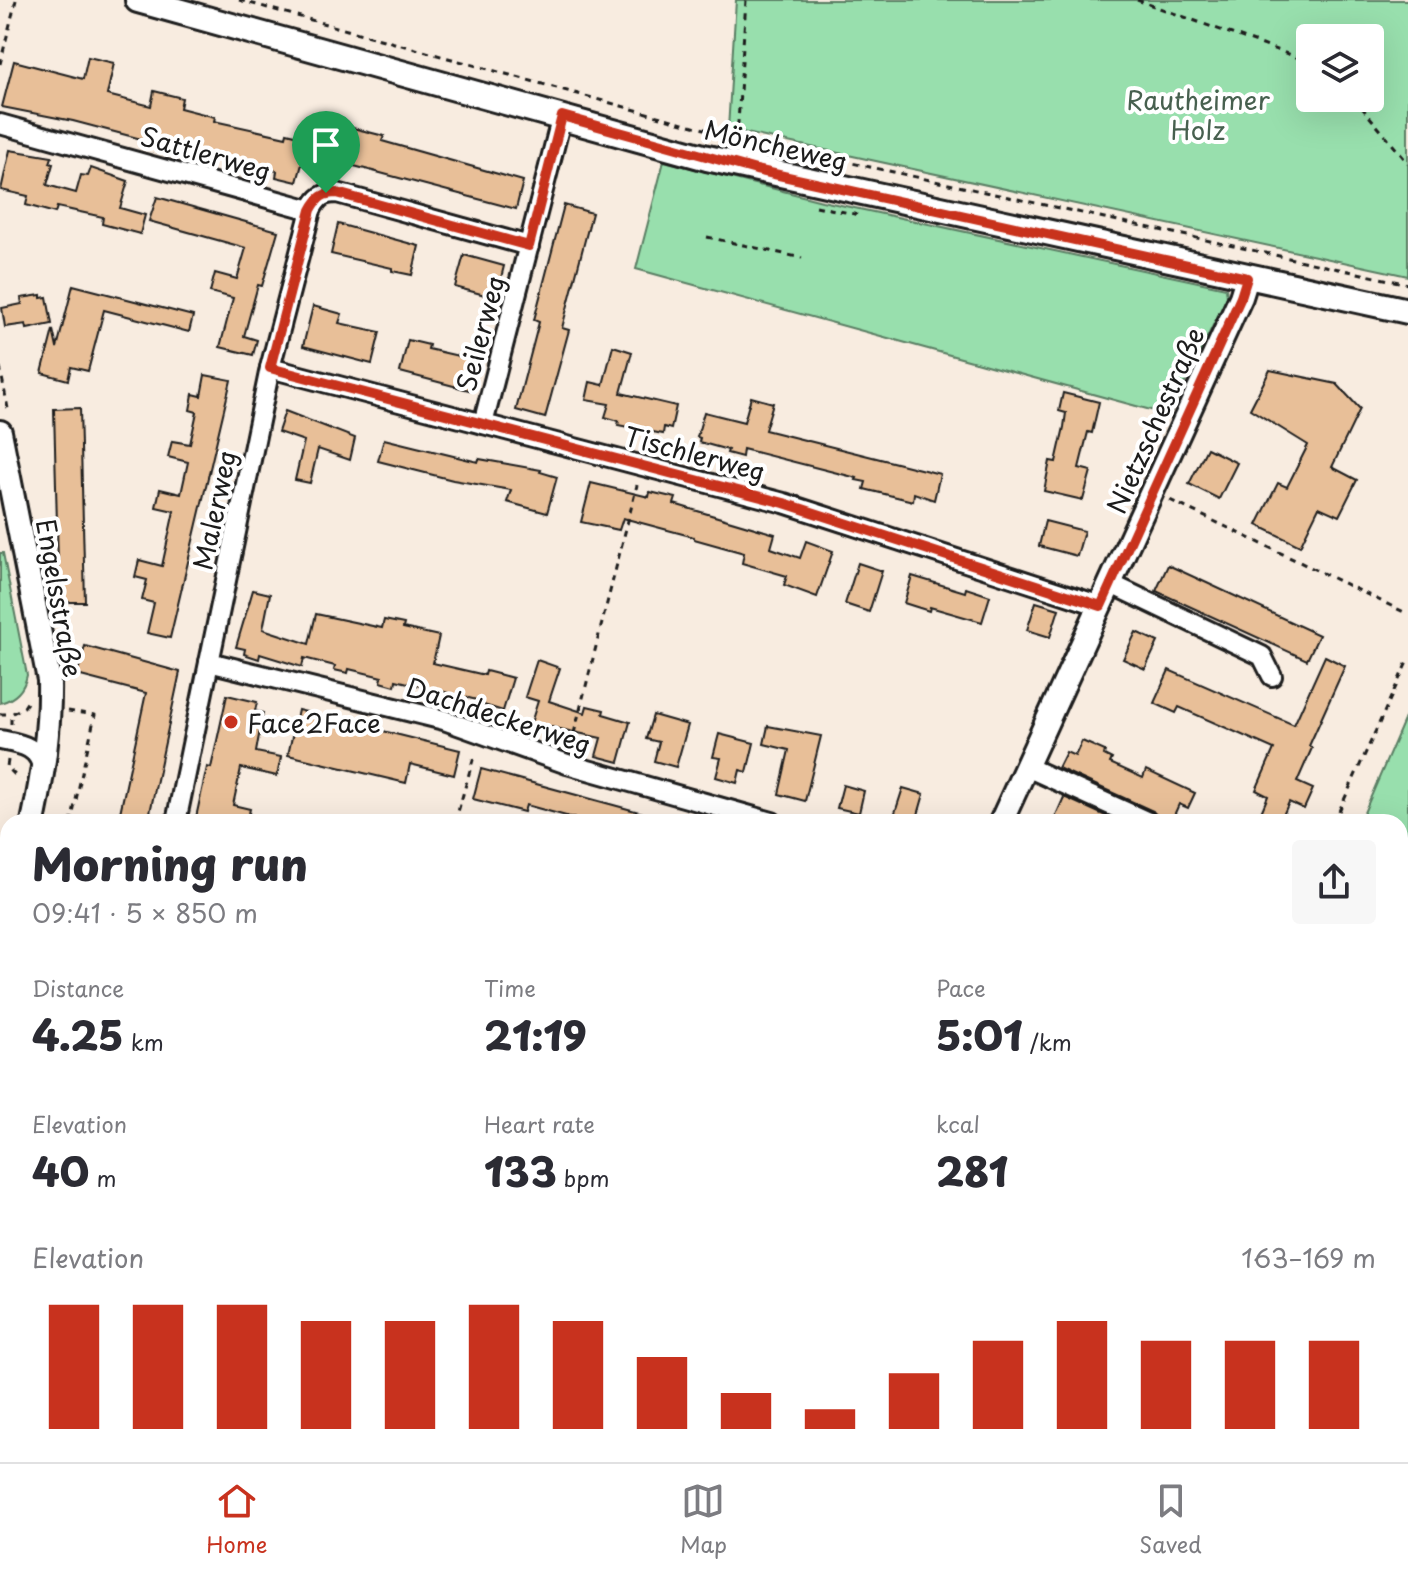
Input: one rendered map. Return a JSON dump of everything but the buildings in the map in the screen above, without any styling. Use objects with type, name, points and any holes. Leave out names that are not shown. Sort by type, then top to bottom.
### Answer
[{"type":"main road","name":"Möncheweg","points":[[138,0],[756,170],[1408,311]]},
{"type":"street","name":"Seilerweg","points":[[483,424],[562,116]]},
{"type":"street","name":"Sattlerweg","points":[[0,124],[311,210]]},
{"type":"street","points":[[311,210],[317,199],[326,193],[337,193],[529,246]]},
{"type":"street","name":"Malerweg","points":[[178,814],[270,368],[311,210]]},
{"type":"street","name":"Nietzschestraße","points":[[1005,814],[1153,492],[1247,278]]},
{"type":"street","name":"Tischlerweg","points":[[270,368],[840,520],[1101,606]]},
{"type":"street","name":"Engelsstraße","points":[[0,432],[49,680],[44,772],[35,814]]},
{"type":"street","points":[[1111,584],[1262,656],[1272,676]]},
{"type":"street","name":"Dachdeckerweg","points":[[209,662],[444,720],[567,764],[744,814]]},
{"type":"street","points":[[5,741],[35,750],[42,760],[44,772]]},
{"type":"street","points":[[1027,767],[1130,814]]},
{"type":"path","points":[[0,64],[16,0]]},
{"type":"path","points":[[239,0],[737,138],[1408,284]]},
{"type":"path","points":[[737,138],[746,0]]},
{"type":"path","points":[[1137,0],[1296,57]]},
{"type":"path","points":[[1366,112],[1408,163]]},
{"type":"path","points":[[707,237],[802,258]]},
{"type":"path","points":[[567,764],[642,465]]},
{"type":"path","points":[[1153,492],[1408,614]]},
{"type":"path","points":[[1338,814],[1408,660]]},
{"type":"path","points":[[0,714],[11,714],[24,707],[33,694]]},
{"type":"path","points":[[67,711],[95,715],[73,814]]},
{"type":"path","points":[[7,767],[5,741],[11,714]]},
{"type":"path","points":[[457,814],[481,732]]},
{"type":"path","points":[[0,765],[7,767],[21,780]]},
{"type":"green space","name":"Rautheimer Holz","points":[[736,0],[1408,0],[1408,276],[728,129]]},
{"type":"green space","points":[[664,161],[822,201],[1226,288],[1227,297],[1169,415],[636,269]]},
{"type":"green space","points":[[0,553],[3,553],[27,675],[18,693],[0,703]]},
{"type":"green space","points":[[1408,711],[1408,814],[1363,814]]},
{"type":"place","name":"Face2Face","points":[[231,722]]},
{"type":"route","points":[[562,116],[756,170],[1247,278],[1101,606],[784,503],[270,368],[311,210],[317,199],[326,193],[337,193],[529,246],[562,116]]}]
